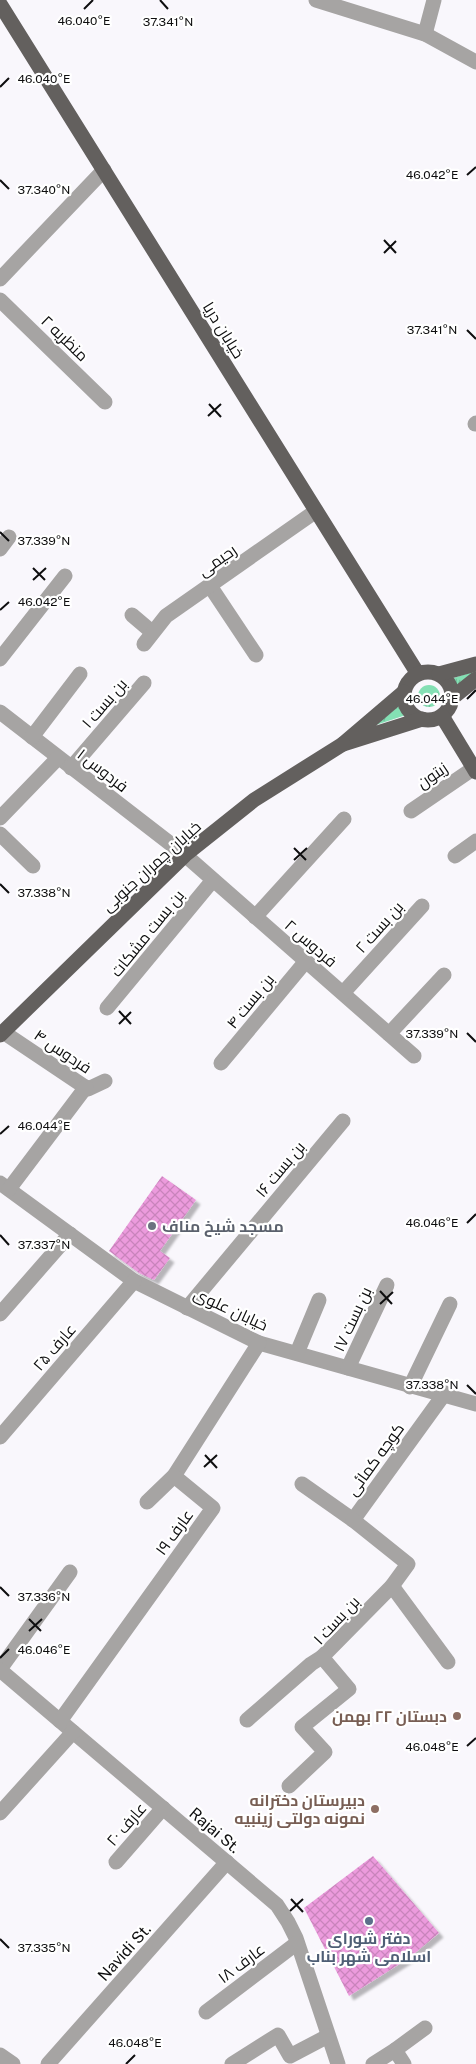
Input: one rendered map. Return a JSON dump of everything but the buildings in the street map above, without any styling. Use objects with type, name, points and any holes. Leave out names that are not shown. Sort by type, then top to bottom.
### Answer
[{"type":"main road","name":"خیابان دریا","points":[[0,4],[418,674]]},
{"type":"main road","points":[[439,674],[449,684],[452,698],[450,705],[442,716],[435,719],[422,719],[407,707],[404,692],[411,678],[425,672],[439,674],[476,664]]},
{"type":"main road","points":[[452,698],[476,679]]},
{"type":"main road","name":"خیابان چمران جنوبی","points":[[2,1034],[185,856],[254,800],[343,744],[404,692]]},
{"type":"main road","points":[[442,716],[475,770]]},
{"type":"main road","name":"خیابان چمران جنوبی","points":[[343,744],[422,719]]},
{"type":"street","points":[[316,0],[425,34],[476,62]]},
{"type":"street","points":[[425,34],[434,0]]},
{"type":"street","points":[[0,279],[104,170]]},
{"type":"street","name":"منظریه ۲","points":[[0,300],[105,402]]},
{"type":"street","name":"رحیمی","points":[[132,615],[148,638],[166,616],[316,511]]},
{"type":"street","points":[[0,659],[65,576]]},
{"type":"street","points":[[210,586],[256,656]]},
{"type":"street","points":[[32,737],[80,674]]},
{"type":"street","name":"بن بست ۱","points":[[71,768],[144,683]]},
{"type":"street","name":"فردوس ۱","points":[[0,712],[185,856]]},
{"type":"street","points":[[0,818],[58,758]]},
{"type":"street","name":"زیتون","points":[[411,811],[475,770]]},
{"type":"street","points":[[255,917],[344,819]]},
{"type":"street","points":[[0,834],[33,866]]},
{"type":"street","points":[[455,856],[476,841]]},
{"type":"street","name":"فردوس ۲","points":[[185,856],[414,1056]]},
{"type":"street","name":"بن بست مشکات","points":[[107,1008],[213,880]]},
{"type":"street","name":"بن بست ۲","points":[[343,993],[422,906]]},
{"type":"street","name":"بن بست ۴","points":[[221,1063],[306,961]]},
{"type":"street","points":[[389,1034],[444,975]]},
{"type":"street","name":"فردوس ۴","points":[[2,1034],[88,1089],[105,1081]]},
{"type":"street","points":[[5,1186],[86,1087]]},
{"type":"street","name":"بن بست ۱۶","points":[[187,1308],[343,1121]]},
{"type":"street","name":"خیابان علوی","points":[[5,1186],[134,1281],[260,1343],[410,1387],[445,1394],[476,1404]]},
{"type":"street","points":[[0,1314],[70,1234]]},
{"type":"street","name":"عارف ۲۵","points":[[0,1436],[134,1281]]},
{"type":"street","name":"بن بست ۱۷","points":[[348,1368],[387,1286]]},
{"type":"street","points":[[297,1353],[319,1300]]},
{"type":"street","points":[[410,1387],[450,1304]]},
{"type":"street","points":[[147,1502],[174,1476],[260,1343]]},
{"type":"street","name":"کوچه کمائی","points":[[302,1484],[353,1520],[445,1394]]},
{"type":"street","name":"عارف ۱۹","points":[[60,1721],[213,1508],[174,1476]]},
{"type":"street","name":"بن بست ۱","points":[[289,1786],[325,1752],[302,1727],[349,1689],[322,1657],[392,1586],[408,1564],[353,1520]]},
{"type":"street","points":[[0,1670],[70,1572]]},
{"type":"street","points":[[392,1586],[448,1662]]},
{"type":"street","points":[[247,1720],[311,1664],[322,1657]]},
{"type":"street","name":"Rajai St.","points":[[0,1670],[276,1905],[288,1922],[298,1943],[338,2064]]},
{"type":"street","points":[[0,1813],[73,1732]]},
{"type":"street","name":"عارف ۲۰","points":[[116,1862],[163,1808]]},
{"type":"street","name":"Navidi St.","points":[[48,2064],[227,1862]]},
{"type":"street","name":"عارف ۱۸","points":[[206,2012],[298,1943]]},
{"type":"street","points":[[373,2064],[425,2028]]},
{"type":"street","points":[[232,2064],[278,2035],[290,2056],[328,2036]]},
{"type":"street","points":[[394,2050],[404,2064]]},
{"type":"street","points":[[0,2055],[13,2064]]},
{"type":"green space","points":[[476,671],[455,688],[450,679]]},
{"type":"green space","points":[[429,685],[437,688],[440,696],[437,704],[429,707],[421,704],[418,696],[421,688]]},
{"type":"green space","points":[[400,705],[406,715],[376,725]]},
{"type":"place","name":"مسجد شیخ مناف","points":[[152,1226]]},
{"type":"place","name":"دبستان ۲۲ بهمن","points":[[457,1716]]},
{"type":"place","name":"دبیرستان دخترانه نمونه دولتی زینبیه","points":[[375,1809]]},
{"type":"place","name":"دفتر شورای اسلامی شهر بناب","points":[[369,1921]]}]
